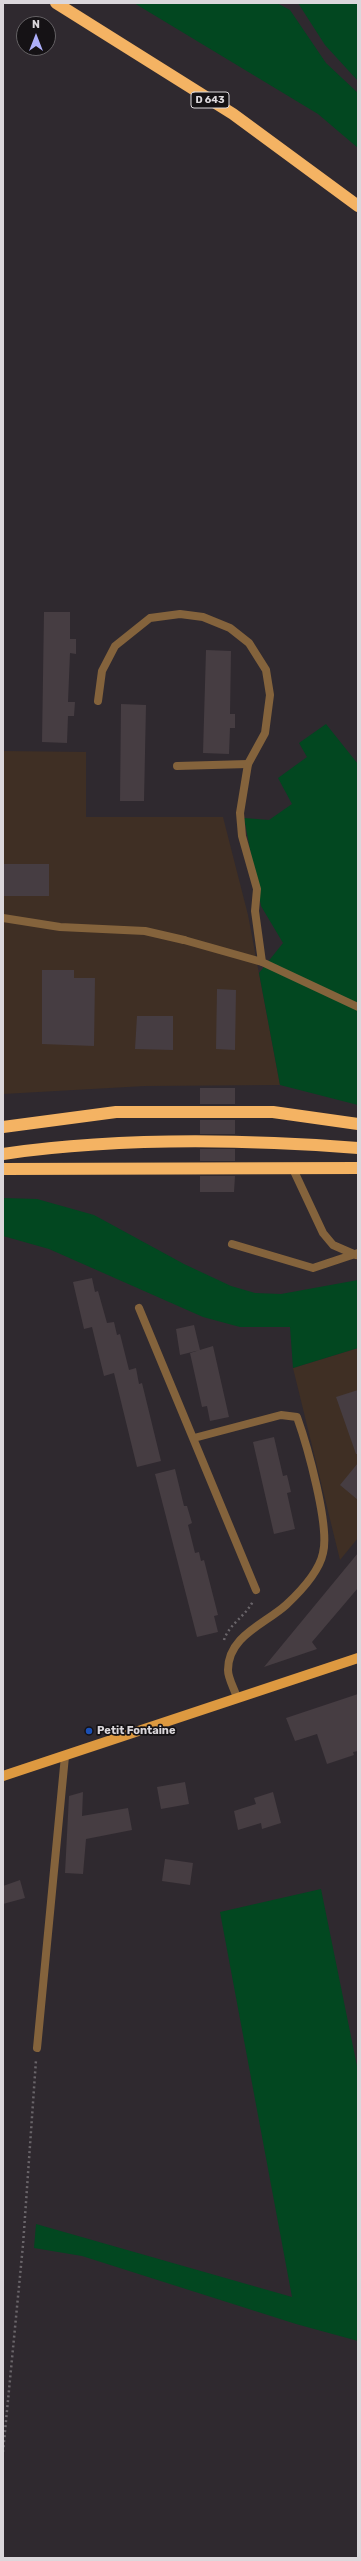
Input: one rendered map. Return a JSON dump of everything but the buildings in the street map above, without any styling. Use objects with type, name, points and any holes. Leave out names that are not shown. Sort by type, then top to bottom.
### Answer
[{"type":"highway","name":"D 643","points":[[56,3],[233,114],[358,206]]},
{"type":"highway","points":[[3,1127],[116,1112],[273,1112],[358,1124]]},
{"type":"highway","points":[[3,1154],[52,1147],[125,1143],[299,1144],[358,1148]]},
{"type":"highway","points":[[3,1169],[358,1168]]},
{"type":"main road","points":[[3,1776],[358,1658]]},
{"type":"street","points":[[98,701],[102,671],[115,646],[150,618],[180,614],[195,616],[230,628],[249,643],[266,670],[270,695],[265,733],[248,764],[240,813],[242,836],[256,889],[255,911],[262,962]]},
{"type":"street","points":[[177,766],[248,764]]},
{"type":"street","points":[[3,918],[60,927],[145,931],[184,940],[262,962],[358,1006]]},
{"type":"street","points":[[294,1169],[323,1233],[332,1246],[357,1254]]},
{"type":"street","points":[[232,1244],[313,1268],[357,1254]]},
{"type":"street","points":[[140,1308],[256,1590]]},
{"type":"street","points":[[194,1438],[281,1415],[297,1417],[303,1433],[325,1529],[323,1554],[311,1577],[286,1605],[235,1645],[230,1657],[228,1671],[238,1698]]},
{"type":"street","points":[[37,2048],[65,1756]]},
{"type":"path","points":[[3,2452],[23,2245],[37,2048]]},
{"type":"shaded area","points":[[3,751],[86,752],[86,817],[223,817],[248,915],[280,1085],[145,1086],[3,1094]]},
{"type":"shaded area","points":[[358,1348],[358,1538],[340,1560],[293,1368]]},
{"type":"green space","points":[[134,3],[277,3],[290,10],[326,63],[358,93],[358,148],[318,114]]},
{"type":"green space","points":[[298,3],[358,3],[358,81],[325,45]]},
{"type":"green space","points":[[326,724],[358,764],[358,1105],[280,1085],[259,973],[283,943],[261,906],[244,818],[269,820],[292,804],[278,778],[307,757],[299,743]]},
{"type":"green space","points":[[3,1198],[37,1199],[94,1215],[184,1264],[231,1286],[255,1293],[281,1294],[358,1280],[358,1348],[293,1368],[290,1327],[240,1327],[203,1317],[49,1249],[3,1236]]},
{"type":"green space","points":[[321,1889],[358,2071],[358,2341],[296,2324],[82,2256],[34,2248],[36,2224],[292,2297],[220,1912]]},
{"type":"place","name":"Petit Fontaine","points":[[89,1731]]}]
